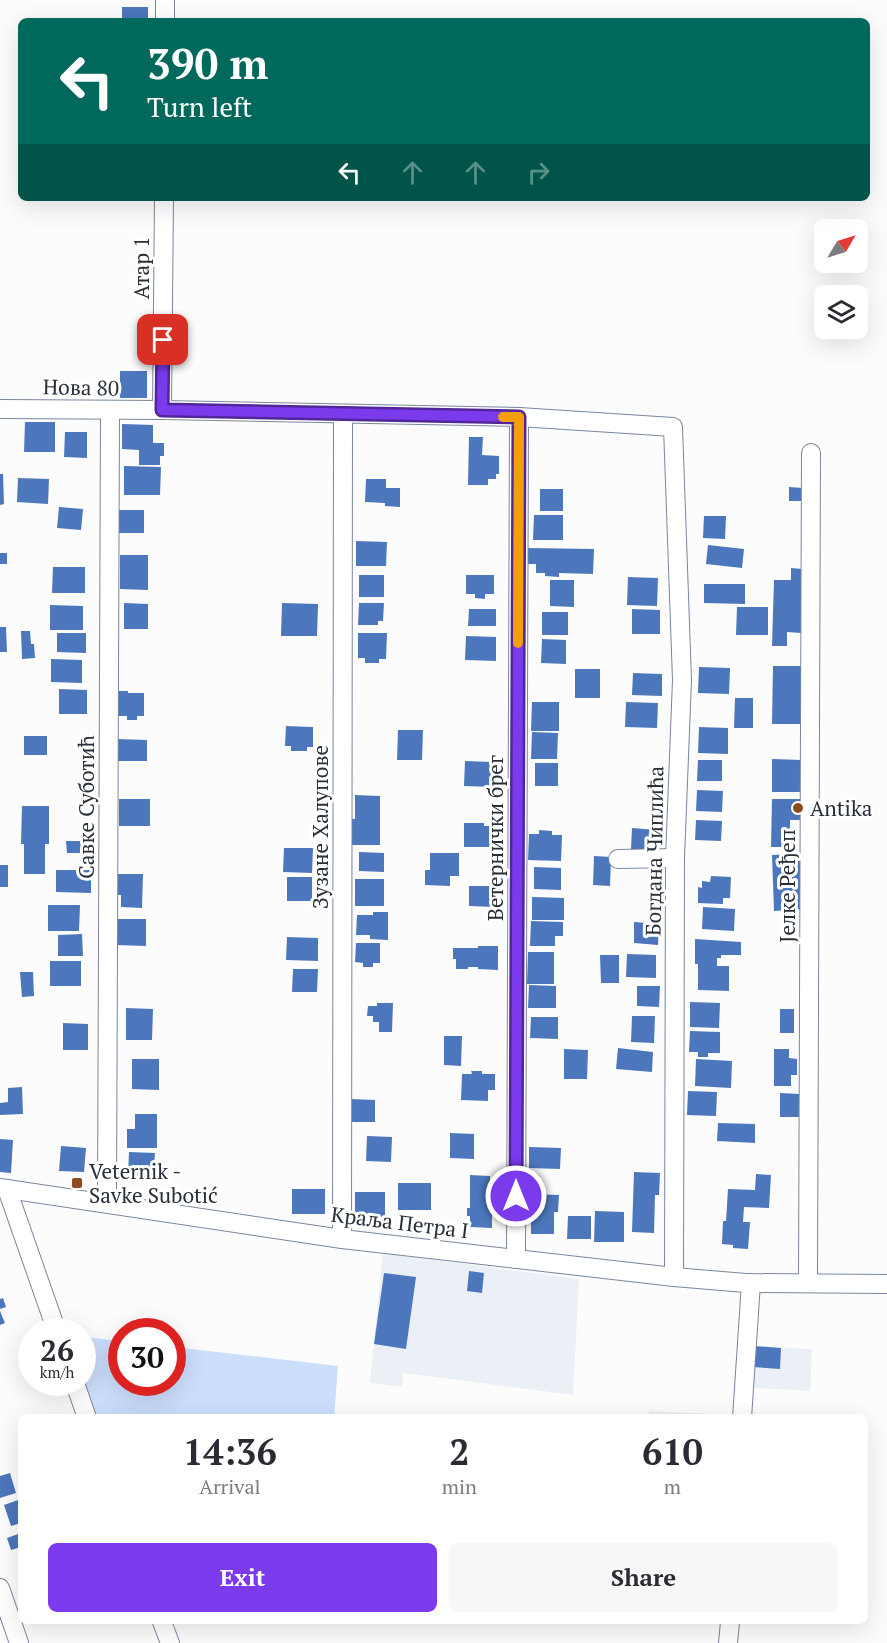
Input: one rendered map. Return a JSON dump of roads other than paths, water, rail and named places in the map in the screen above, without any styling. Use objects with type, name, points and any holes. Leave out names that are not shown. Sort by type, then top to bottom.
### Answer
[{"type":"street","points":[[165,0],[165,18]]},
{"type":"street","name":"Атар 1","points":[[162,410],[164,201]]},
{"type":"street","name":"Нова 80","points":[[0,409],[519,417],[673,427]]},
{"type":"street","name":"Савке Суботић","points":[[107,1203],[110,411]]},
{"type":"street","name":"Зузане Халупове","points":[[342,1239],[343,414]]},
{"type":"street","name":"Ветернички брег","points":[[516,1259],[519,417]]},
{"type":"street","name":"Богдана Чиплића","points":[[673,427],[682,680],[675,858],[674,1277]]},
{"type":"street","name":"Јелке Ређеп","points":[[802,1284],[811,453]]},
{"type":"street","points":[[618,859],[675,858]]},
{"type":"street","points":[[4,1188],[52,1318]]},
{"type":"street","name":"Краља Петра I","points":[[4,1188],[342,1239],[674,1277],[751,1283],[887,1284]]},
{"type":"street","points":[[742,1414],[751,1283]]},
{"type":"street","points":[[79,1396],[86,1414]]},
{"type":"street","points":[[0,1588],[19,1643]]},
{"type":"street","points":[[163,1624],[170,1643]]},
{"type":"street","points":[[728,1643],[730,1624]]},
{"type":"place","name":"Antika","points":[[798,808]]},
{"type":"place","name":"Veternik - Savke Subotić","points":[[77,1183]]}]
